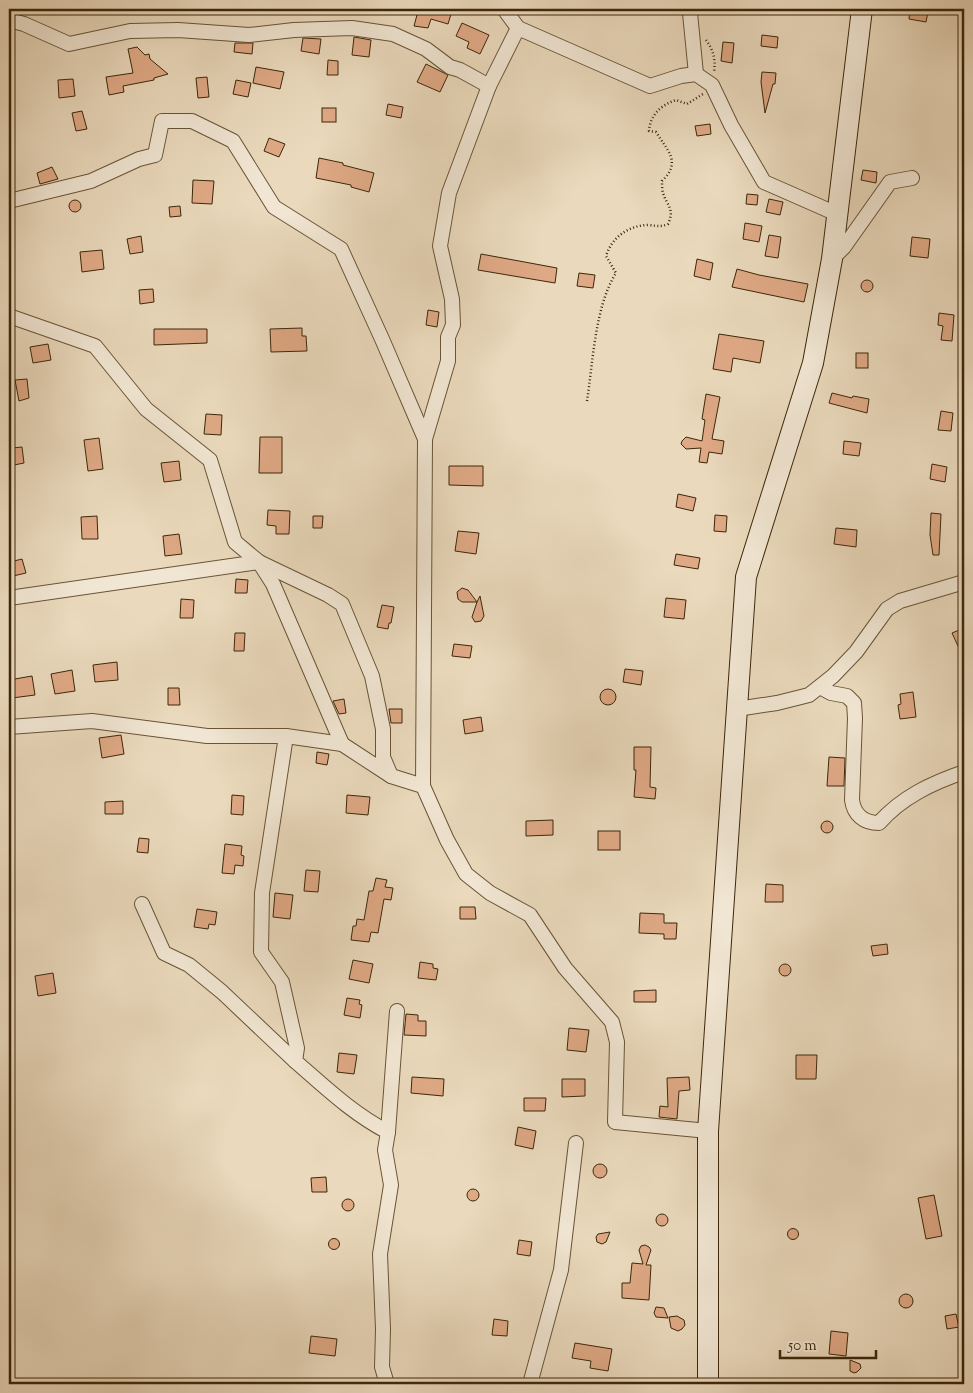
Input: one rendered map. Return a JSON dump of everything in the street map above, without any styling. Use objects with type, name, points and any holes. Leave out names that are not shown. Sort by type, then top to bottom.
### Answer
[{"type":"main road","points":[[708,1384],[708,1132],[746,577],[813,362],[832,259],[862,9]]},
{"type":"street","points":[[504,9],[518,28],[650,86],[681,76],[696,74],[712,85],[731,125],[764,182],[837,214]]},
{"type":"street","points":[[688,9],[696,74]]},
{"type":"street","points":[[9,20],[24,24],[69,44],[130,31],[178,30],[249,35],[294,30],[352,28],[393,34],[426,49],[450,67],[460,70],[488,86]]},
{"type":"street","points":[[518,28],[488,86],[449,193],[440,246],[452,299],[453,325],[448,337],[448,361],[425,439],[423,786],[447,840],[466,874],[490,892],[530,915],[565,968],[612,1022],[617,1042],[615,1122],[708,1132]]},
{"type":"street","points":[[9,201],[91,181],[139,159],[155,155],[162,121],[192,122],[234,141],[274,207],[341,250],[425,439]]},
{"type":"street","points":[[832,259],[844,247],[890,182],[912,178]]},
{"type":"street","points":[[9,316],[95,346],[146,409],[210,460],[235,542],[259,562],[328,595],[342,604],[372,676],[383,729],[383,757],[390,776]]},
{"type":"street","points":[[9,598],[259,562]]},
{"type":"street","points":[[259,562],[273,584],[342,744]]},
{"type":"street","points":[[737,708],[777,704],[810,695],[833,676],[856,652],[887,610],[900,601],[964,582]]},
{"type":"street","points":[[820,687],[831,693],[847,696],[854,703],[852,800],[853,808],[866,821],[879,823],[887,814],[916,792],[964,772]]},
{"type":"street","points":[[9,727],[92,721],[207,736],[286,736],[342,744],[390,776],[423,786]]},
{"type":"street","points":[[286,736],[262,893],[261,952],[282,982],[296,1048],[295,1061]]},
{"type":"street","points":[[142,904],[164,953],[189,965],[222,992],[295,1061],[342,1102],[370,1123],[388,1132]]},
{"type":"street","points":[[387,1384],[382,1367],[383,1329],[380,1254],[391,1185],[385,1150],[397,1011]]},
{"type":"street","points":[[530,1384],[561,1270],[576,1143]]},
{"type":"path","points":[[587,401],[596,336],[609,283],[616,272],[606,256],[609,246],[631,227],[647,225],[662,227],[668,224],[672,216],[663,193],[662,181],[670,174],[673,164],[669,150],[656,132],[649,131],[650,124],[656,112],[664,104],[676,100],[688,104],[712,85],[715,66],[711,46],[706,40],[705,32]]},
{"type":"building","points":[[406,9],[443,9],[452,11],[448,24],[431,19],[428,28],[414,26],[417,15],[406,11]]},
{"type":"building","points":[[910,9],[928,12],[926,22],[909,19]]},
{"type":"building","points":[[462,23],[489,35],[480,54],[467,48],[469,42],[456,36]]},
{"type":"building","points":[[762,35],[778,37],[777,48],[761,46]]},
{"type":"building","points":[[354,37],[371,40],[369,57],[352,55]]},
{"type":"building","points":[[303,38],[321,39],[319,54],[301,51]]},
{"type":"building","points":[[723,42],[734,43],[732,63],[721,61]]},
{"type":"building","points":[[235,43],[253,43],[252,54],[234,52]]},
{"type":"building","points":[[137,47],[145,55],[149,54],[150,59],[168,74],[154,78],[154,80],[123,86],[124,92],[109,95],[106,77],[133,73],[128,49]]},
{"type":"building","points":[[328,60],[338,61],[338,75],[327,75]]},
{"type":"building","points":[[426,64],[448,75],[440,92],[417,82]]},
{"type":"building","points":[[256,67],[284,72],[280,89],[253,83]]},
{"type":"building","points":[[762,72],[776,73],[775,84],[773,84],[765,113],[761,82]]},
{"type":"building","points":[[207,77],[209,97],[198,98],[196,78]]},
{"type":"building","points":[[73,79],[75,96],[59,98],[58,80]]},
{"type":"building","points":[[236,80],[251,83],[248,97],[233,94]]},
{"type":"building","points":[[388,104],[403,107],[401,118],[386,115]]},
{"type":"building","points":[[322,108],[336,108],[336,122],[322,122]]},
{"type":"building","points":[[82,111],[87,129],[76,131],[72,113]]},
{"type":"building","points":[[710,124],[711,134],[697,136],[695,126]]},
{"type":"building","points":[[269,138],[285,144],[279,157],[264,151]]},
{"type":"building","points":[[319,158],[374,173],[369,192],[351,187],[351,185],[316,178]]},
{"type":"building","points":[[52,167],[58,179],[40,184],[37,173]]},
{"type":"building","points":[[863,170],[877,172],[876,183],[861,180]]},
{"type":"building","points":[[193,180],[214,181],[212,204],[192,203]]},
{"type":"building","points":[[747,194],[758,195],[757,205],[746,204]]},
{"type":"building","points":[[769,199],[783,202],[780,215],[766,212]]},
{"type":"building","points":[[73,200],[77,200],[81,206],[77,212],[73,212],[69,208],[69,204]]},
{"type":"building","points":[[180,206],[181,216],[170,217],[169,207]]},
{"type":"building","points":[[745,223],[762,226],[759,242],[743,239]]},
{"type":"building","points":[[769,235],[781,237],[778,258],[765,256]]},
{"type":"building","points":[[141,236],[143,252],[130,254],[127,239]]},
{"type":"building","points":[[912,237],[930,239],[928,258],[910,256]]},
{"type":"building","points":[[102,250],[104,269],[82,272],[80,252]]},
{"type":"building","points":[[481,254],[557,268],[555,283],[478,270]]},
{"type":"building","points":[[697,259],[713,263],[710,280],[694,276]]},
{"type":"building","points":[[737,269],[808,284],[804,302],[732,287]]},
{"type":"building","points":[[579,273],[595,275],[593,288],[577,286]]},
{"type":"building","points":[[867,280],[873,286],[867,292],[861,286]]},
{"type":"building","points":[[153,289],[154,302],[140,304],[139,290]]},
{"type":"building","points":[[428,310],[439,312],[437,327],[426,325]]},
{"type":"building","points":[[939,313],[954,315],[952,341],[941,340],[943,326],[938,325]]},
{"type":"building","points":[[302,328],[302,336],[306,336],[307,351],[271,352],[270,329]]},
{"type":"building","points":[[154,329],[207,329],[207,343],[154,345]]},
{"type":"building","points":[[719,334],[764,341],[760,363],[733,358],[731,372],[713,369]]},
{"type":"building","points":[[48,344],[51,360],[33,363],[30,347]]},
{"type":"building","points":[[856,353],[868,353],[868,368],[856,368]]},
{"type":"building","points":[[27,379],[29,398],[19,401],[15,380]]},
{"type":"building","points":[[832,393],[852,398],[853,396],[869,399],[867,413],[829,403]]},
{"type":"building","points":[[706,394],[720,397],[712,439],[724,441],[722,454],[709,452],[707,463],[699,462],[701,448],[686,449],[681,444],[686,437],[702,441],[705,420],[702,419]]},
{"type":"building","points":[[941,411],[953,413],[951,431],[938,430]]},
{"type":"building","points":[[206,414],[222,415],[221,435],[204,434]]},
{"type":"building","points":[[260,437],[282,437],[282,473],[259,473]]},
{"type":"building","points":[[99,438],[103,469],[88,471],[84,440]]},
{"type":"building","points":[[844,441],[861,443],[859,456],[843,454]]},
{"type":"building","points":[[22,447],[24,463],[14,465],[12,448]]},
{"type":"building","points":[[179,461],[181,480],[164,482],[161,463]]},
{"type":"building","points":[[932,464],[947,467],[945,482],[930,479]]},
{"type":"building","points":[[449,466],[483,466],[483,486],[449,485]]},
{"type":"building","points":[[678,494],[696,498],[693,511],[676,507]]},
{"type":"building","points":[[268,510],[290,511],[289,534],[276,534],[276,526],[267,525]]},
{"type":"building","points":[[931,513],[941,514],[939,555],[933,555],[930,535]]},
{"type":"building","points":[[715,515],[727,516],[726,532],[714,531]]},
{"type":"building","points":[[97,516],[98,539],[82,539],[81,517]]},
{"type":"building","points":[[313,516],[323,516],[322,528],[313,528]]},
{"type":"building","points":[[836,528],[857,530],[856,547],[834,544]]},
{"type":"building","points":[[458,531],[479,533],[476,554],[455,551]]},
{"type":"building","points":[[179,534],[182,554],[165,556],[163,536]]},
{"type":"building","points":[[676,554],[700,558],[698,569],[674,565]]},
{"type":"building","points":[[22,559],[26,573],[13,576],[10,562]]},
{"type":"building","points":[[236,579],[248,580],[247,593],[235,593]]},
{"type":"building","points":[[462,588],[468,590],[477,602],[462,602],[458,599],[457,592]]},
{"type":"building","points":[[480,596],[484,616],[481,621],[475,622],[472,617]]},
{"type":"building","points":[[666,598],[686,600],[684,619],[664,617]]},
{"type":"building","points":[[181,599],[194,600],[193,618],[180,618]]},
{"type":"building","points":[[382,605],[394,607],[388,629],[377,627]]},
{"type":"building","points":[[964,628],[964,659],[952,633]]},
{"type":"building","points":[[235,633],[245,633],[244,651],[234,651]]},
{"type":"building","points":[[454,644],[472,646],[470,658],[452,656]]},
{"type":"building","points":[[117,662],[118,680],[95,682],[93,665]]},
{"type":"building","points":[[625,669],[643,671],[641,685],[623,682]]},
{"type":"building","points":[[72,670],[75,691],[55,694],[51,674]]},
{"type":"building","points":[[32,676],[35,695],[12,698],[9,680]]},
{"type":"building","points":[[168,688],[179,688],[180,705],[168,705]]},
{"type":"building","points":[[608,689],[614,691],[616,697],[614,703],[608,705],[602,703],[600,697],[602,691]]},
{"type":"building","points":[[913,692],[916,717],[900,719],[898,705],[901,704],[900,694]]},
{"type":"building","points":[[344,699],[346,713],[339,714],[333,701]]},
{"type":"building","points":[[389,709],[402,709],[402,723],[391,723]]},
{"type":"building","points":[[481,717],[483,731],[465,734],[463,720]]},
{"type":"building","points":[[121,735],[124,754],[102,758],[99,738]]},
{"type":"building","points":[[634,747],[651,747],[650,787],[656,788],[655,799],[634,797],[636,770],[634,770]]},
{"type":"building","points":[[317,752],[329,754],[327,765],[316,763]]},
{"type":"building","points":[[829,757],[845,758],[844,786],[827,786]]},
{"type":"building","points":[[232,795],[244,796],[243,815],[231,814]]},
{"type":"building","points":[[347,795],[370,797],[368,815],[346,813]]},
{"type":"building","points":[[123,801],[123,814],[105,814],[105,802]]},
{"type":"building","points":[[553,820],[553,835],[526,836],[526,821]]},
{"type":"building","points":[[825,821],[829,821],[833,827],[829,833],[825,833],[821,829],[821,825]]},
{"type":"building","points":[[598,831],[620,831],[620,850],[598,850]]},
{"type":"building","points":[[139,838],[149,839],[148,853],[137,852]]},
{"type":"building","points":[[225,844],[242,846],[243,866],[235,865],[234,874],[222,873]]},
{"type":"building","points":[[306,870],[320,871],[318,892],[304,891]]},
{"type":"building","points":[[376,878],[387,880],[385,887],[393,888],[391,900],[384,899],[378,933],[371,932],[369,942],[351,940],[353,926],[356,926],[357,919],[364,920],[369,891],[373,891]]},
{"type":"building","points":[[766,884],[783,885],[783,902],[765,902]]},
{"type":"building","points":[[275,893],[293,895],[290,919],[273,917]]},
{"type":"building","points":[[460,907],[475,907],[476,919],[460,919]]},
{"type":"building","points":[[197,909],[217,912],[215,925],[209,924],[208,929],[194,927]]},
{"type":"building","points":[[640,913],[664,914],[664,923],[677,923],[676,939],[664,939],[664,934],[639,933]]},
{"type":"building","points":[[887,944],[888,954],[873,956],[871,946]]},
{"type":"building","points":[[353,960],[373,964],[369,983],[349,979]]},
{"type":"building","points":[[420,962],[433,964],[433,968],[438,969],[436,980],[418,978]]},
{"type":"building","points":[[785,964],[791,970],[785,976],[779,970]]},
{"type":"building","points":[[53,973],[56,993],[38,996],[35,976]]},
{"type":"building","points":[[656,990],[656,1002],[634,1002],[634,991]]},
{"type":"building","points":[[347,998],[360,1000],[359,1004],[362,1005],[360,1018],[344,1015]]},
{"type":"building","points":[[406,1014],[418,1015],[418,1021],[426,1021],[426,1036],[404,1035]]},
{"type":"building","points":[[569,1028],[589,1030],[586,1052],[567,1050]]},
{"type":"building","points":[[339,1053],[357,1055],[354,1074],[337,1072]]},
{"type":"building","points":[[796,1055],[817,1055],[816,1079],[796,1079]]},
{"type":"building","points":[[412,1077],[444,1079],[443,1096],[411,1093]]},
{"type":"building","points":[[689,1077],[690,1090],[679,1091],[677,1119],[659,1117],[660,1106],[668,1107],[667,1078]]},
{"type":"building","points":[[562,1079],[585,1079],[585,1096],[562,1097]]},
{"type":"building","points":[[524,1098],[546,1098],[545,1111],[524,1111]]},
{"type":"building","points":[[518,1127],[536,1131],[533,1149],[515,1145]]},
{"type":"building","points":[[600,1164],[605,1166],[607,1171],[605,1176],[600,1178],[595,1176],[593,1171],[595,1166]]},
{"type":"building","points":[[326,1177],[327,1192],[312,1192],[311,1178]]},
{"type":"building","points":[[473,1189],[479,1195],[473,1201],[467,1195]]},
{"type":"building","points":[[934,1195],[942,1236],[926,1239],[918,1198]]},
{"type":"building","points":[[350,1199],[353,1200],[353,1210],[346,1211],[343,1210],[342,1203],[343,1200]]},
{"type":"building","points":[[662,1214],[668,1220],[662,1226],[656,1220]]},
{"type":"building","points":[[791,1229],[795,1229],[798,1234],[797,1238],[791,1239],[788,1236],[788,1232]]},
{"type":"building","points":[[610,1232],[606,1242],[602,1244],[597,1242],[596,1237],[598,1234]]},
{"type":"building","points":[[334,1238],[340,1244],[334,1250],[328,1244]]},
{"type":"building","points":[[519,1240],[532,1242],[530,1256],[517,1254]]},
{"type":"building","points":[[645,1245],[651,1250],[646,1265],[651,1265],[649,1300],[622,1298],[622,1283],[630,1283],[632,1263],[643,1264],[639,1250],[641,1246]]},
{"type":"building","points":[[906,1294],[911,1296],[913,1301],[911,1306],[906,1308],[901,1306],[899,1301],[901,1296]]},
{"type":"building","points":[[656,1307],[664,1308],[668,1318],[656,1317],[654,1313]]},
{"type":"building","points":[[956,1314],[959,1327],[947,1329],[945,1316]]},
{"type":"building","points":[[677,1316],[684,1320],[685,1325],[678,1331],[671,1328],[669,1317]]},
{"type":"building","points":[[494,1319],[508,1321],[507,1336],[492,1335]]},
{"type":"building","points":[[831,1331],[848,1333],[846,1356],[829,1354]]},
{"type":"building","points":[[311,1336],[337,1339],[335,1356],[309,1353]]},
{"type":"building","points":[[575,1343],[612,1349],[608,1371],[590,1368],[591,1361],[572,1358]]},
{"type":"building","points":[[850,1360],[860,1364],[861,1368],[857,1372],[850,1371]]}]
